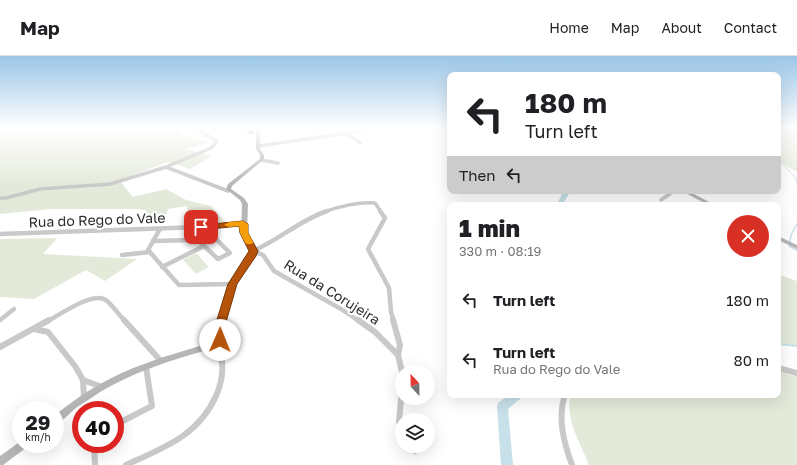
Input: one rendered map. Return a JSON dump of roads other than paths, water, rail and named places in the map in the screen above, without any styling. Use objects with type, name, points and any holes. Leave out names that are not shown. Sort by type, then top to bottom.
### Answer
[{"type":"street","points":[[0,198],[6,198],[40,189],[110,184],[166,167],[212,147]]},
{"type":"street","points":[[228,191],[230,185],[261,160],[262,155],[258,147]]},
{"type":"street","points":[[261,160],[278,163]]},
{"type":"street","points":[[166,167],[228,191],[240,197],[246,207],[243,224],[244,233],[253,251],[252,256],[233,284],[216,339]]},
{"type":"street","points":[[661,200],[670,194]]},
{"type":"street","points":[[690,194],[706,202]]},
{"type":"street","points":[[253,251],[273,241],[310,217],[355,203],[375,203],[385,218],[368,249],[389,288],[391,312],[400,345],[398,355],[400,365]]},
{"type":"street","name":"Rua do Rego do Vale","points":[[0,234],[160,229],[243,224]]},
{"type":"street","points":[[160,229],[148,250],[180,285],[233,284]]},
{"type":"street","points":[[153,241],[214,238],[230,252],[218,259],[200,242],[192,240]]},
{"type":"street","points":[[781,239],[797,247]]},
{"type":"street","points":[[162,267],[204,246]]},
{"type":"street","name":"Rua da Corujeira","points":[[253,251],[262,255],[274,271],[341,309],[375,332],[398,355]]},
{"type":"street","points":[[122,255],[150,252]]},
{"type":"street","points":[[0,347],[89,299],[97,297],[106,300],[160,360]]},
{"type":"street","points":[[0,320],[14,309]]},
{"type":"street","points":[[49,320],[48,332],[83,380],[84,398]]},
{"type":"street","points":[[34,329],[48,332]]},
{"type":"street","points":[[64,413],[102,387],[160,360],[206,347],[209,341],[216,339],[221,342],[219,348],[224,363],[221,384],[216,398],[197,427],[180,440],[129,465]]},
{"type":"street","points":[[206,347],[207,350],[212,351],[219,348]]},
{"type":"street","points":[[124,420],[152,406],[146,367]]},
{"type":"street","points":[[781,369],[797,373]]},
{"type":"street","points":[[83,380],[102,387]]},
{"type":"street","points":[[564,398],[562,412],[563,433],[567,452],[572,465]]},
{"type":"street","points":[[0,462],[12,453]]},
{"type":"street","points":[[94,453],[95,465]]},
{"type":"waterway","points":[[781,162],[795,177],[797,183]]},
{"type":"waterway","points":[[561,202],[566,194]]},
{"type":"waterway","points":[[790,242],[791,235],[797,224]]},
{"type":"waterway","points":[[789,246],[797,250]]},
{"type":"waterway","points":[[781,344],[797,346]]},
{"type":"waterway","points":[[507,465],[502,407],[513,398]]}]
